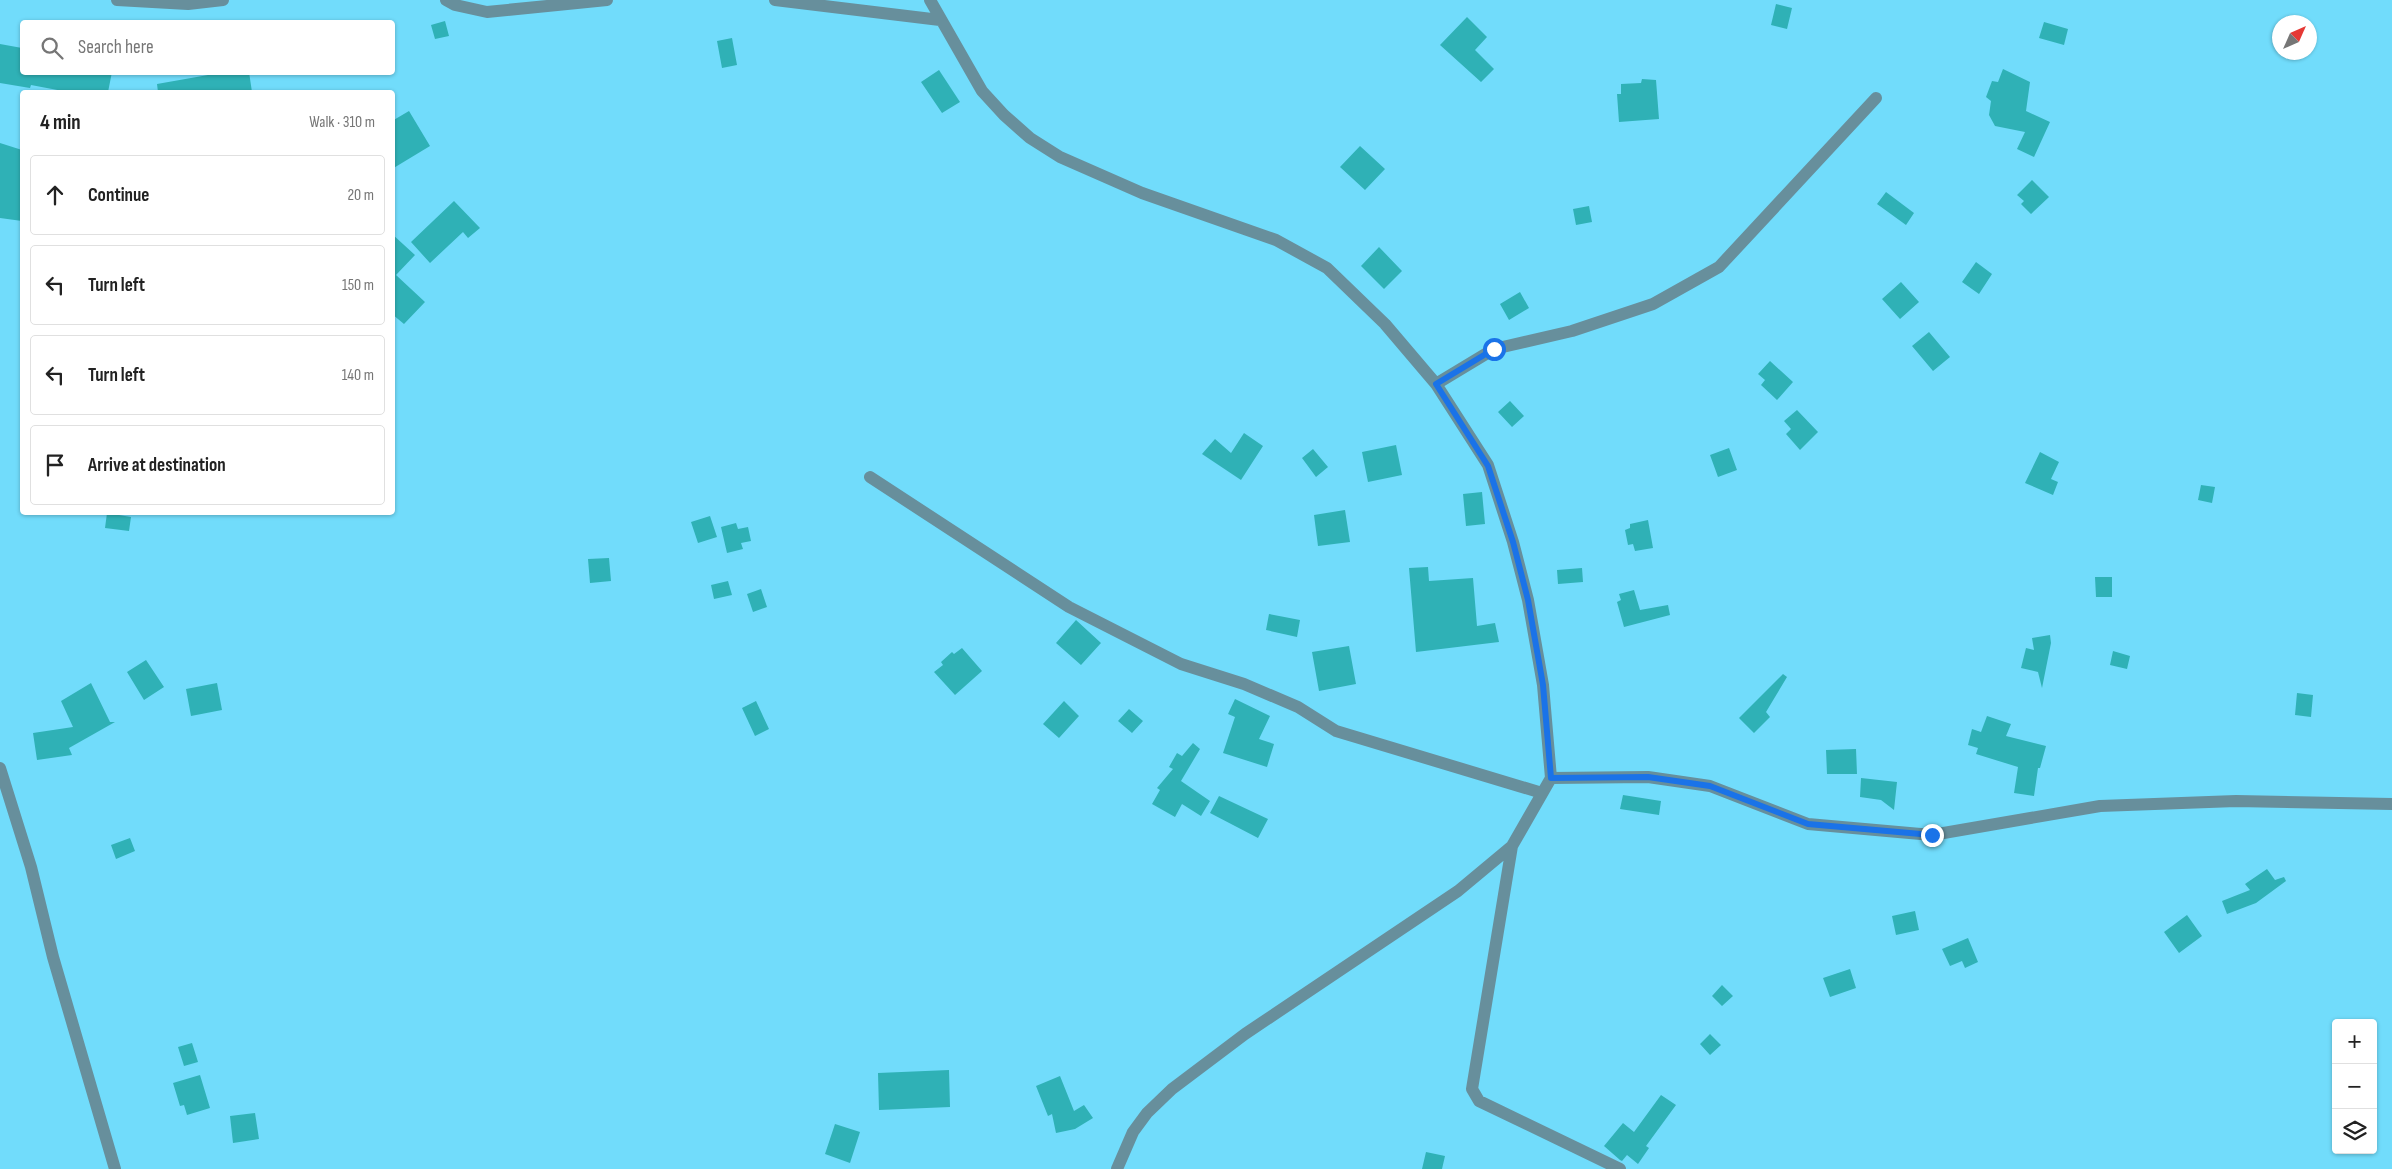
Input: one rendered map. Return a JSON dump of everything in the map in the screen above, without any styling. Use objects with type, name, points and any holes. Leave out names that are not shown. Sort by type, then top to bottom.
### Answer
[{"type":"street","points":[[117,0],[188,4],[223,0]]},
{"type":"street","points":[[446,0],[455,5],[487,12],[607,0]]},
{"type":"street","points":[[775,0],[940,20]]},
{"type":"street","points":[[930,0],[982,91],[1004,115],[1030,138],[1060,157],[1142,193],[1276,240],[1327,268],[1385,324],[1436,384],[1488,466],[1513,542],[1528,600],[1543,685],[1551,778],[1512,846],[1472,1089],[1474,1095],[1479,1100],[1620,1169]]},
{"type":"street","points":[[1436,384],[1494,349],[1572,331],[1653,304],[1719,266],[1876,98]]},
{"type":"street","points":[[870,477],[1068,607],[1181,664],[1244,684],[1298,707],[1336,731],[1542,792]]},
{"type":"street","points":[[0,768],[31,867],[53,957],[115,1169]]},
{"type":"street","points":[[1551,778],[1648,777],[1710,786],[1808,824],[1932,835],[2100,806],[2236,802],[2392,804]]},
{"type":"street","points":[[1117,1169],[1133,1132],[1146,1113],[1172,1089],[1245,1034],[1458,891],[1512,846]]},
{"type":"building","points":[[1776,4],[1792,8],[1787,29],[1771,25]]},
{"type":"building","points":[[1467,17],[1487,37],[1475,50],[1494,69],[1481,82],[1440,45]]},
{"type":"building","points":[[445,21],[449,36],[435,39],[431,25]]},
{"type":"building","points":[[2044,22],[2068,29],[2064,45],[2039,38]]},
{"type":"building","points":[[732,38],[737,65],[722,68],[717,41]]},
{"type":"building","points":[[0,44],[20,48],[20,75],[111,75],[108,90],[57,90],[31,85],[30,88],[0,83]]},
{"type":"building","points":[[2003,69],[2030,82],[2026,111],[2050,122],[2034,157],[2017,149],[2025,132],[1995,126],[1989,115],[1991,101],[1986,97],[1992,81],[1998,82]]},
{"type":"building","points":[[939,70],[960,102],[942,113],[921,82]]},
{"type":"building","points":[[208,75],[249,75],[252,90],[158,90],[157,84]]},
{"type":"building","points":[[1642,79],[1656,80],[1659,119],[1619,122],[1617,94],[1621,94],[1621,84],[1641,83]]},
{"type":"building","points":[[409,111],[430,146],[395,167],[395,119]]},
{"type":"building","points":[[0,143],[20,149],[20,221],[0,218]]},
{"type":"building","points":[[1360,146],[1385,169],[1365,190],[1340,167]]},
{"type":"building","points":[[2032,180],[2049,197],[2031,214],[2021,204],[2024,201],[2017,195]]},
{"type":"building","points":[[1886,192],[1914,213],[1906,225],[1877,204]]},
{"type":"building","points":[[454,201],[480,228],[468,238],[463,232],[430,263],[411,242]]},
{"type":"building","points":[[1589,206],[1592,222],[1576,225],[1573,209]]},
{"type":"building","points":[[395,237],[415,255],[396,275],[425,302],[404,324],[395,316]]},
{"type":"building","points":[[1379,247],[1402,271],[1384,289],[1361,266]]},
{"type":"building","points":[[1976,262],[1992,274],[1979,294],[1962,282]]},
{"type":"building","points":[[1901,282],[1919,302],[1900,319],[1882,299]]},
{"type":"building","points":[[1520,292],[1529,308],[1509,320],[1500,304]]},
{"type":"building","points":[[1929,332],[1950,357],[1933,371],[1912,346]]},
{"type":"building","points":[[1770,361],[1793,382],[1777,400],[1761,385],[1765,380],[1758,374]]},
{"type":"building","points":[[1510,401],[1524,416],[1512,427],[1498,412]]},
{"type":"building","points":[[1797,410],[1818,432],[1800,450],[1786,434],[1791,429],[1784,421]]},
{"type":"building","points":[[1244,433],[1263,446],[1241,480],[1202,454],[1215,439],[1231,453]]},
{"type":"building","points":[[1396,445],[1402,475],[1368,482],[1362,452]]},
{"type":"building","points":[[1729,448],[1737,470],[1718,477],[1710,455]]},
{"type":"building","points":[[1313,449],[1328,467],[1316,477],[1302,458]]},
{"type":"building","points":[[2040,452],[2059,462],[2051,479],[2058,482],[2053,495],[2025,483]]},
{"type":"building","points":[[2201,485],[2215,487],[2212,503],[2198,500]]},
{"type":"building","points":[[1482,492],[1485,524],[1466,526],[1463,494]]},
{"type":"building","points":[[1345,510],[1350,542],[1318,546],[1314,515]]},
{"type":"building","points":[[107,515],[131,517],[129,531],[105,528]]},
{"type":"building","points":[[710,516],[717,537],[698,543],[691,522]]},
{"type":"building","points":[[1648,520],[1653,548],[1635,551],[1633,544],[1628,545],[1625,530],[1630,528],[1630,524]]},
{"type":"building","points":[[736,523],[738,529],[748,527],[751,541],[741,543],[743,549],[727,553],[721,527]]},
{"type":"building","points":[[609,558],[611,581],[590,583],[588,559]]},
{"type":"building","points":[[1428,567],[1429,581],[1473,578],[1477,626],[1495,623],[1499,642],[1416,652],[1409,568]]},
{"type":"building","points":[[1582,568],[1583,582],[1558,584],[1557,570]]},
{"type":"building","points":[[2095,577],[2112,577],[2112,597],[2096,597]]},
{"type":"building","points":[[728,581],[732,595],[714,599],[711,585]]},
{"type":"building","points":[[761,589],[767,607],[753,612],[747,594]]},
{"type":"building","points":[[1634,590],[1640,610],[1668,605],[1670,615],[1624,627],[1617,602],[1621,600],[1619,594]]},
{"type":"building","points":[[1269,614],[1300,620],[1297,637],[1266,630]]},
{"type":"building","points":[[1076,620],[1101,643],[1081,665],[1056,643]]},
{"type":"building","points":[[2050,635],[2051,643],[2042,688],[2038,672],[2021,668],[2026,648],[2034,650],[2032,638]]},
{"type":"building","points":[[1349,646],[1356,684],[1319,691],[1312,652]]},
{"type":"building","points":[[962,648],[982,671],[955,695],[934,672],[943,665],[941,662],[952,652],[954,654]]},
{"type":"building","points":[[2113,651],[2130,656],[2127,669],[2110,665]]},
{"type":"building","points":[[146,660],[164,687],[144,700],[127,672]]},
{"type":"building","points":[[1783,674],[1787,677],[1766,712],[1770,717],[1754,733],[1739,718]]},
{"type":"building","points":[[91,683],[110,722],[115,722],[69,748],[72,755],[37,760],[33,733],[73,727],[61,701]]},
{"type":"building","points":[[217,683],[222,710],[191,716],[186,689]]},
{"type":"building","points":[[2297,693],[2313,695],[2311,717],[2295,715]]},
{"type":"building","points":[[1235,699],[1270,716],[1259,739],[1274,744],[1267,767],[1223,753],[1235,717],[1228,714]]},
{"type":"building","points":[[756,701],[769,729],[755,736],[742,708]]},
{"type":"building","points":[[1064,701],[1079,716],[1059,738],[1043,724]]},
{"type":"building","points":[[1129,709],[1143,721],[1132,733],[1118,721]]},
{"type":"building","points":[[1987,716],[2011,724],[2006,736],[2046,746],[2040,768],[2038,768],[2034,796],[2014,793],[2018,767],[1976,754],[1978,748],[1968,745],[1972,729],[1981,732]]},
{"type":"building","points":[[1193,743],[1200,749],[1181,781],[1210,801],[1201,816],[1182,804],[1175,817],[1152,804],[1160,790],[1157,788],[1173,769],[1169,767],[1177,753],[1182,756]]},
{"type":"building","points":[[1856,749],[1857,774],[1827,774],[1826,750]]},
{"type":"building","points":[[1861,778],[1897,782],[1894,810],[1881,800],[1860,797]]},
{"type":"building","points":[[1623,795],[1661,801],[1659,815],[1620,809]]},
{"type":"building","points":[[1219,796],[1268,819],[1258,838],[1210,813]]},
{"type":"building","points":[[130,838],[135,851],[116,859],[111,845]]},
{"type":"building","points":[[2267,869],[2275,880],[2284,877],[2286,881],[2256,903],[2227,914],[2222,901],[2250,890],[2245,884]]},
{"type":"building","points":[[1915,911],[1919,930],[1896,935],[1892,916]]},
{"type":"building","points":[[2187,915],[2202,936],[2179,953],[2164,932]]},
{"type":"building","points":[[1968,938],[1978,962],[1965,968],[1962,961],[1950,966],[1942,949]]},
{"type":"building","points":[[1850,969],[1856,988],[1830,997],[1823,978]]},
{"type":"building","points":[[1722,985],[1733,996],[1722,1006],[1712,996]]},
{"type":"building","points":[[1710,1034],[1721,1045],[1710,1055],[1700,1044]]},
{"type":"building","points":[[192,1043],[198,1062],[184,1066],[178,1047]]},
{"type":"building","points":[[949,1070],[950,1107],[879,1110],[878,1073]]},
{"type":"building","points":[[200,1075],[210,1108],[187,1115],[184,1105],[180,1106],[173,1083]]},
{"type":"building","points":[[1060,1076],[1074,1111],[1084,1105],[1093,1118],[1075,1129],[1056,1133],[1052,1114],[1048,1116],[1036,1086]]},
{"type":"building","points":[[1661,1095],[1676,1105],[1646,1146],[1649,1148],[1638,1164],[1627,1155],[1622,1161],[1620,1160],[1604,1146],[1623,1123],[1634,1132]]},
{"type":"building","points":[[255,1113],[259,1139],[233,1143],[230,1116]]},
{"type":"building","points":[[835,1124],[860,1132],[850,1163],[825,1154]]},
{"type":"building","points":[[1426,1152],[1445,1156],[1442,1169],[1422,1169]]},
{"type":"route","points":[[1494,349],[1436,384],[1488,466],[1513,542],[1528,600],[1543,685],[1551,778],[1648,777],[1710,786],[1808,824],[1932,835]]}]
